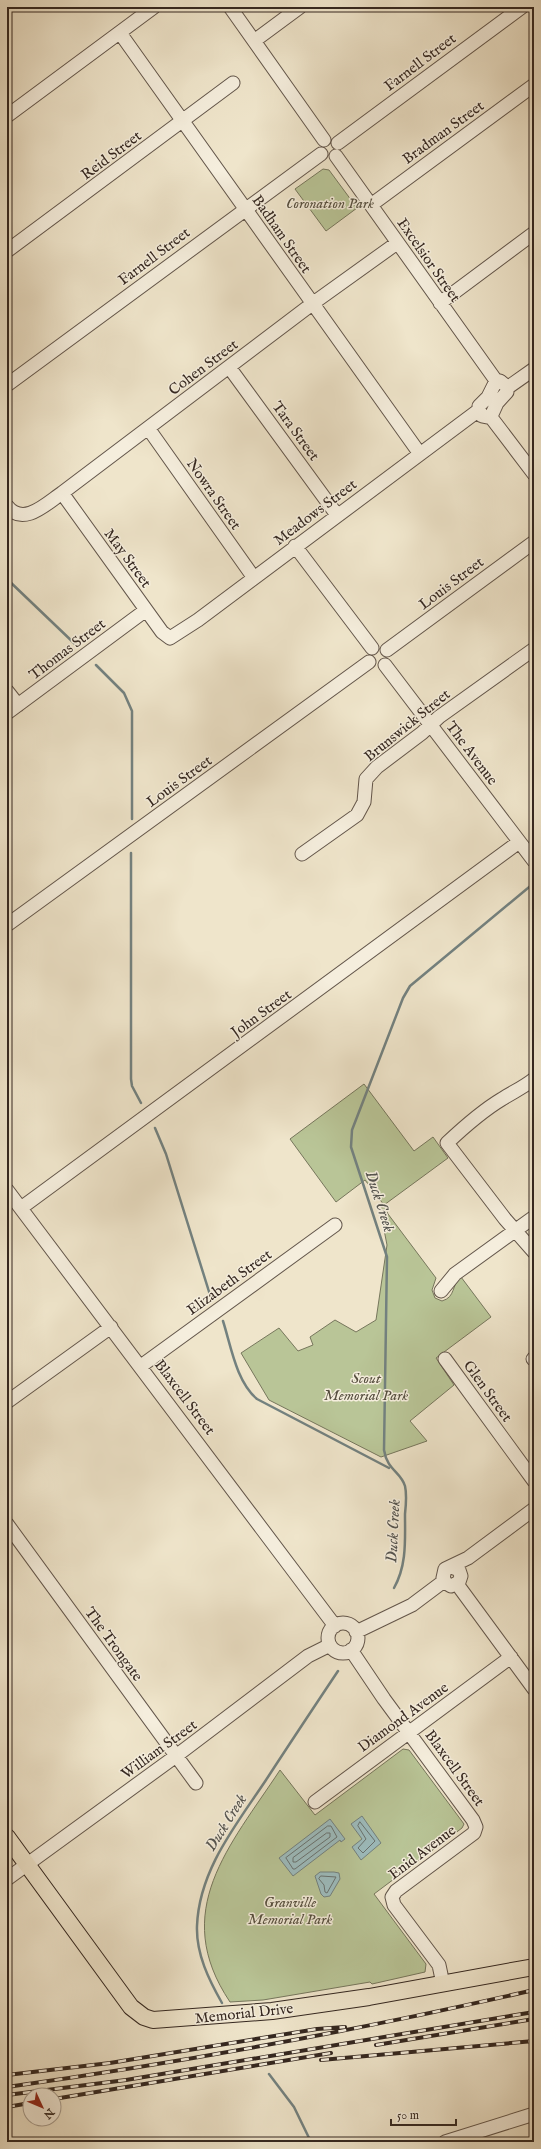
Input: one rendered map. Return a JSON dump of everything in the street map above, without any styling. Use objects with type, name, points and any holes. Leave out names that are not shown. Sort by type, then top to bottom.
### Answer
[{"type":"main road","name":"Memorial Drive","points":[[7,1837],[131,2007],[148,2019],[161,2021],[258,2013],[443,1984],[534,1967]]},
{"type":"street","points":[[7,116],[154,7]]},
{"type":"street","points":[[230,7],[324,140]]},
{"type":"street","points":[[254,41],[300,7]]},
{"type":"street","name":"Farnell Street","points":[[338,143],[522,7]]},
{"type":"street","name":"Badham Street","points":[[120,33],[420,454]]},
{"type":"street","name":"Reid Street","points":[[7,251],[233,83]]},
{"type":"street","name":"Bradman Street","points":[[371,204],[534,85]]},
{"type":"street","points":[[333,139],[338,143],[340,149],[336,156],[326,158],[321,154],[320,148],[324,140],[333,139]]},
{"type":"street","name":"Farnell Street","points":[[7,385],[321,154]]},
{"type":"street","name":"Excelsior Street","points":[[336,156],[440,303],[502,385]]},
{"type":"street","points":[[440,303],[534,233]]},
{"type":"street","name":"Cohen Street","points":[[7,506],[16,514],[26,515],[62,493],[312,304],[397,243]]},
{"type":"street","name":"Tara Street","points":[[229,367],[337,515]]},
{"type":"street","points":[[502,385],[534,369]]},
{"type":"street","name":"Meadows Street","points":[[170,638],[254,578],[420,454],[484,413],[479,406],[488,397],[492,387],[502,385]]},
{"type":"street","points":[[484,413],[534,474]]},
{"type":"street","name":"Nowra Street","points":[[148,428],[254,578]]},
{"type":"street","name":"May Street","points":[[62,493],[165,636],[170,638]]},
{"type":"street","name":"Louis Street","points":[[387,650],[534,542]]},
{"type":"street","points":[[295,546],[372,648]]},
{"type":"street","name":"Thomas Street","points":[[7,713],[146,610]]},
{"type":"street","points":[[378,646],[387,650],[389,656],[385,665],[375,666],[369,662],[368,656],[372,648],[378,646]]},
{"type":"street","name":"Brunswick Street","points":[[302,854],[357,815],[364,802],[366,779],[377,767],[430,725],[534,649]]},
{"type":"street","name":"Louis Street","points":[[7,925],[369,662]]},
{"type":"street","name":"The Avenue","points":[[385,665],[534,860]]},
{"type":"street","points":[[7,691],[18,705]]},
{"type":"street","name":"John Street","points":[[21,1208],[519,842]]},
{"type":"street","points":[[534,1079],[520,1090],[503,1098],[464,1127],[447,1143],[505,1219],[534,1252]]},
{"type":"street","name":"Blaxcell Street","points":[[7,1190],[141,1366],[335,1626]]},
{"type":"street","points":[[442,1291],[455,1274],[534,1217]]},
{"type":"street","name":"Elizabeth Street","points":[[141,1366],[335,1225]]},
{"type":"street","points":[[7,1402],[111,1327]]},
{"type":"street","name":"Glen Street","points":[[445,1358],[534,1481]]},
{"type":"street","points":[[444,1581],[444,1572],[468,1558],[534,1509]]},
{"type":"street","points":[[444,1581],[451,1586],[459,1580],[473,1564],[534,1518]]},
{"type":"street","name":"The Trongate","points":[[7,1524],[196,1783]]},
{"type":"street","points":[[451,1567],[459,1570],[459,1580],[534,1689]]},
{"type":"street","points":[[356,1632],[412,1605],[444,1581]]},
{"type":"street","points":[[346,1624],[356,1632],[357,1641],[352,1650],[339,1652],[330,1645],[329,1635],[335,1626],[346,1624]]},
{"type":"street","name":"William Street","points":[[7,1879],[176,1756],[308,1656],[330,1645]]},
{"type":"street","name":"Blaxcell Street","points":[[352,1650],[384,1699],[473,1820],[476,1828]]},
{"type":"street","name":"Diamond Avenue","points":[[315,1802],[511,1657]]},
{"type":"street","name":"Enid Avenue","points":[[443,1984],[439,1965],[391,1900],[396,1891],[474,1833],[476,1828]]},
{"type":"street","points":[[445,2142],[534,2114]]},
{"type":"green space","name":"Coronation Park","points":[[323,169],[329,170],[357,208],[326,231],[295,189]]},
{"type":"green space","points":[[364,1084],[414,1151],[433,1137],[448,1158],[384,1205],[365,1180],[336,1202],[290,1139]]},
{"type":"green space","name":"Scout Memorial Park","points":[[384,1206],[388,1214],[436,1278],[432,1290],[435,1298],[442,1301],[449,1297],[461,1277],[491,1317],[436,1358],[454,1385],[410,1421],[427,1441],[381,1457],[269,1400],[241,1353],[279,1328],[298,1351],[313,1345],[310,1337],[335,1320],[356,1332],[376,1320],[387,1245],[380,1209]]},
{"type":"green space","name":"Granville Memorial Park","points":[[403,1749],[409,1750],[464,1824],[462,1828],[374,1894],[426,1964],[425,1972],[372,1984],[370,1982],[263,2000],[230,2002],[213,1969],[205,1938],[206,1909],[213,1880],[226,1853],[280,1770],[315,1815]]},
{"type":"water","points":[[362,1816],[381,1843],[361,1860],[352,1847],[362,1839],[351,1824]]},
{"type":"water","points":[[330,1819],[345,1839],[341,1842],[340,1840],[293,1876],[279,1858]]},
{"type":"water","points":[[320,1872],[339,1873],[340,1879],[330,1896],[324,1897],[321,1894],[315,1876]]},
{"type":"waterway","points":[[7,579],[76,645]]},
{"type":"waterway","points":[[96,665],[124,693],[132,711],[132,819]]},
{"type":"waterway","points":[[131,853],[131,1079],[132,1086],[141,1103]]},
{"type":"waterway","name":"Duck Creek","points":[[394,1588],[403,1561],[406,1496],[403,1481],[388,1462],[384,1450],[387,1257],[351,1147],[352,1130],[403,998],[410,986],[534,883]]},
{"type":"waterway","points":[[155,1128],[166,1154],[211,1298]]},
{"type":"waterway","points":[[223,1321],[239,1373],[250,1392],[257,1399],[389,1468]]},
{"type":"waterway","name":"Duck Creek","points":[[222,2003],[204,1966],[197,1936],[199,1905],[204,1886],[221,1849],[232,1831],[338,1671]]},
{"type":"waterway","name":"Duck Creek","points":[[269,2074],[294,2107],[311,2142]]},
{"type":"railway","points":[[7,2087],[140,2067],[272,2044],[403,2019],[534,1990]]},
{"type":"railway","points":[[7,2095],[126,2080],[534,2012]]},
{"type":"railway","points":[[376,2045],[534,2019]]},
{"type":"railway","points":[[7,2075],[110,2063],[317,2029],[345,2027]]},
{"type":"railway","points":[[321,2060],[534,2041]]},
{"type":"railway","points":[[62,2098],[331,2053]]},
{"type":"railway","points":[[7,2107],[22,2104]]}]
